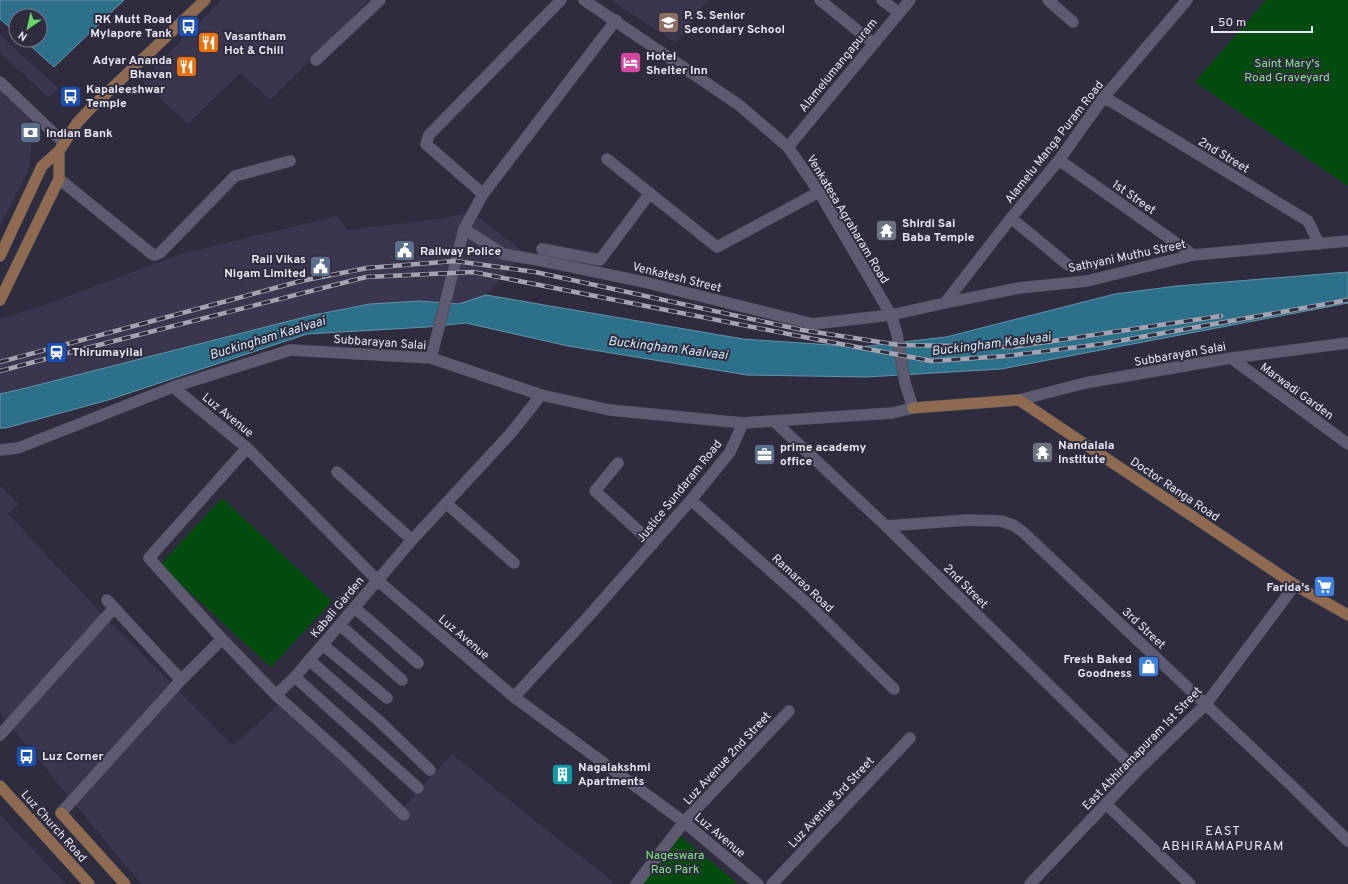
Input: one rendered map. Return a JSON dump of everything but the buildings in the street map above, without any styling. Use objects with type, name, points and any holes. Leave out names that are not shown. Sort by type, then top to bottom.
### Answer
[{"type":"main road","points":[[0,256],[42,166],[61,147],[77,123],[92,106],[205,0]]},
{"type":"main road","points":[[0,300],[59,179],[61,147]]},
{"type":"main road","points":[[913,408],[1019,400]]},
{"type":"main road","name":"Doctor Ranga Road","points":[[1019,400],[1295,584],[1348,615]]},
{"type":"main road","name":"Luz Church Road","points":[[0,786],[89,884]]},
{"type":"main road","name":"Luz Church Road","points":[[61,813],[125,884]]},
{"type":"street","points":[[316,60],[380,0]]},
{"type":"street","points":[[484,194],[426,144],[426,139],[561,0]]},
{"type":"street","name":"Venkatesa Agraharam Road","points":[[584,0],[616,20],[739,104],[788,147],[819,192],[890,315],[896,334],[905,383],[913,408]]},
{"type":"street","points":[[820,0],[874,43]]},
{"type":"street","points":[[882,0],[898,12]]},
{"type":"street","name":"Alamelumangapuram","points":[[788,147],[898,12],[910,0]]},
{"type":"street","points":[[1048,0],[1073,22]]},
{"type":"street","name":"Alamelu Manga Puram Road","points":[[945,303],[1011,218],[1059,160],[1104,97],[1187,0]]},
{"type":"street","points":[[431,358],[463,234],[484,194],[616,20]]},
{"type":"street","points":[[0,82],[61,147]]},
{"type":"street","name":"2nd Street","points":[[1104,97],[1308,221],[1319,244]]},
{"type":"street","points":[[607,159],[717,247],[819,192]]},
{"type":"street","name":"1st Street","points":[[1059,160],[1193,255]]},
{"type":"street","points":[[59,179],[152,254],[155,254],[160,253],[235,176],[290,161]]},
{"type":"street","points":[[542,249],[600,260],[650,193]]},
{"type":"street","points":[[1011,218],[1068,265]]},
{"type":"street","name":"Venkatesh Street","points":[[463,234],[503,254],[543,260],[644,282],[813,324],[890,315]]},
{"type":"street","name":"Sathyani Muthu Street","points":[[890,315],[1019,288],[1086,281],[1193,255],[1348,241]]},
{"type":"street","name":"Subbarayan Salai","points":[[1019,400],[1085,384],[1231,358],[1348,343]]},
{"type":"street","name":"Subbarayan Salai","points":[[0,450],[18,448],[173,387],[290,350],[431,358],[541,395],[610,410],[743,423]]},
{"type":"street","name":"Marwadi Garden","points":[[1231,358],[1348,444]]},
{"type":"street","name":"Luz Avenue","points":[[173,387],[247,448],[376,580],[514,697],[684,822],[758,884]]},
{"type":"street","name":"Kabali Garden","points":[[276,695],[295,677],[355,608],[376,580],[412,540],[511,434],[541,395]]},
{"type":"street","points":[[743,423],[892,413],[913,408]]},
{"type":"street","name":"2nd Street","points":[[774,421],[886,526],[1137,771]]},
{"type":"street","name":"Justice Sundaram Road","points":[[514,697],[691,500],[730,452],[743,423]]},
{"type":"street","points":[[247,448],[148,558],[222,639],[276,695],[345,758],[404,815]]},
{"type":"street","points":[[618,463],[595,491],[653,544]]},
{"type":"street","points":[[337,472],[412,540]]},
{"type":"street","name":"Ramarao Road","points":[[691,500],[809,605],[894,689]]},
{"type":"street","points":[[446,503],[514,563]]},
{"type":"street","name":"3rd Street","points":[[886,526],[967,520],[1001,520],[1013,525],[1023,532],[1206,704],[1348,841]]},
{"type":"street","name":"East Abhiramapuram 1st Street","points":[[1030,884],[1137,771],[1206,704],[1295,584]]},
{"type":"street","points":[[0,735],[111,604],[181,680]]},
{"type":"street","points":[[355,608],[418,663]]},
{"type":"street","points":[[340,625],[402,680]]},
{"type":"street","points":[[61,813],[181,680],[222,639]]},
{"type":"street","points":[[323,644],[387,698]]},
{"type":"street","points":[[309,660],[378,720],[430,770]]},
{"type":"street","points":[[295,677],[418,788]]},
{"type":"street","name":"Luz Avenue 2nd Street","points":[[636,884],[684,822],[788,712]]},
{"type":"street","name":"Luz Avenue 3rd Street","points":[[772,884],[910,738]]},
{"type":"street","points":[[1106,804],[1190,884]]},
{"type":"shaded area","points":[[221,0],[369,0],[271,100],[240,73],[188,124],[142,81]]},
{"type":"shaded area","name":"P. S. Senior Secondary School","points":[[611,0],[708,0],[676,43]]},
{"type":"shaded area","points":[[0,35],[8,42],[8,48],[14,48],[59,89],[48,97],[0,53]]},
{"type":"shaded area","points":[[0,78],[29,107],[32,138],[29,169],[0,226]]},
{"type":"shaded area","points":[[472,212],[525,253],[486,295],[459,304],[419,301],[370,304],[309,316],[0,394],[0,319],[45,305],[178,255],[337,216],[347,230],[439,219]]},
{"type":"shaded area","points":[[0,485],[18,504],[8,514],[100,612],[233,746],[283,700],[401,810],[452,754],[613,881],[611,884],[142,884],[0,713]]},
{"type":"shaded area","points":[[0,815],[66,884],[0,884]]},
{"type":"green space","name":"Saint Mary's Road Graveyard","points":[[1266,0],[1348,0],[1348,186],[1195,82]]},
{"type":"green space","points":[[222,498],[332,601],[271,667],[160,565]]},
{"type":"green space","name":"Nageswara Rao Park","points":[[680,836],[738,884],[633,884],[661,842]]},
{"type":"water","points":[[0,0],[124,0],[54,67],[33,48],[48,48],[48,8],[8,8],[8,26],[0,19]]},
{"type":"water","name":"Buckingham Kaalvaai","points":[[1348,272],[1348,303],[1001,369],[866,377],[747,375],[568,346],[466,323],[427,327],[307,334],[108,400],[6,428],[0,428],[0,394],[309,316],[370,304],[419,301],[459,304],[486,295],[743,339],[860,347],[946,337],[1115,294],[1177,286]]},
{"type":"railway","points":[[0,362],[301,281],[367,268],[455,261],[535,272],[802,330],[899,345],[1012,347],[1221,316]]},
{"type":"railway","points":[[0,371],[366,277],[473,272],[932,361],[1006,356],[1102,344],[1348,300]]},
{"type":"place","name":"P. S. Senior Secondary School","points":[[668,22]]},
{"type":"place","name":"RK Mutt Road Mylapore Tank","points":[[188,26]]},
{"type":"place","name":"Vasantham Hot & Chill","points":[[208,43]]},
{"type":"place","name":"Hotel Shelter Inn","points":[[630,63]]},
{"type":"place","name":"Adyar Ananda Bhavan","points":[[187,67]]},
{"type":"place","name":"Kapaleeshwar Temple","points":[[70,96]]},
{"type":"place","name":"Indian Bank","points":[[30,133]]},
{"type":"place","name":"Shirdi Sai Baba Temple","points":[[887,230]]},
{"type":"place","name":"Railway Police","points":[[405,251]]},
{"type":"place","name":"Rail Vikas Nigam Limited","points":[[321,266]]},
{"type":"place","name":"Thirumayilai","points":[[57,352]]},
{"type":"place","name":"Nandalala Institute","points":[[1043,452]]},
{"type":"place","name":"prime academy office","points":[[764,454]]},
{"type":"place","name":"Farida's","points":[[1325,587]]},
{"type":"place","name":"Fresh Baked Goodness","points":[[1148,666]]},
{"type":"place","name":"Luz Corner","points":[[26,756]]},
{"type":"place","name":"Nagalakshmi Apartments","points":[[562,774]]},
{"type":"district","name":"EAST ABHIRAMAPURAM","points":[[1223,838]]}]
